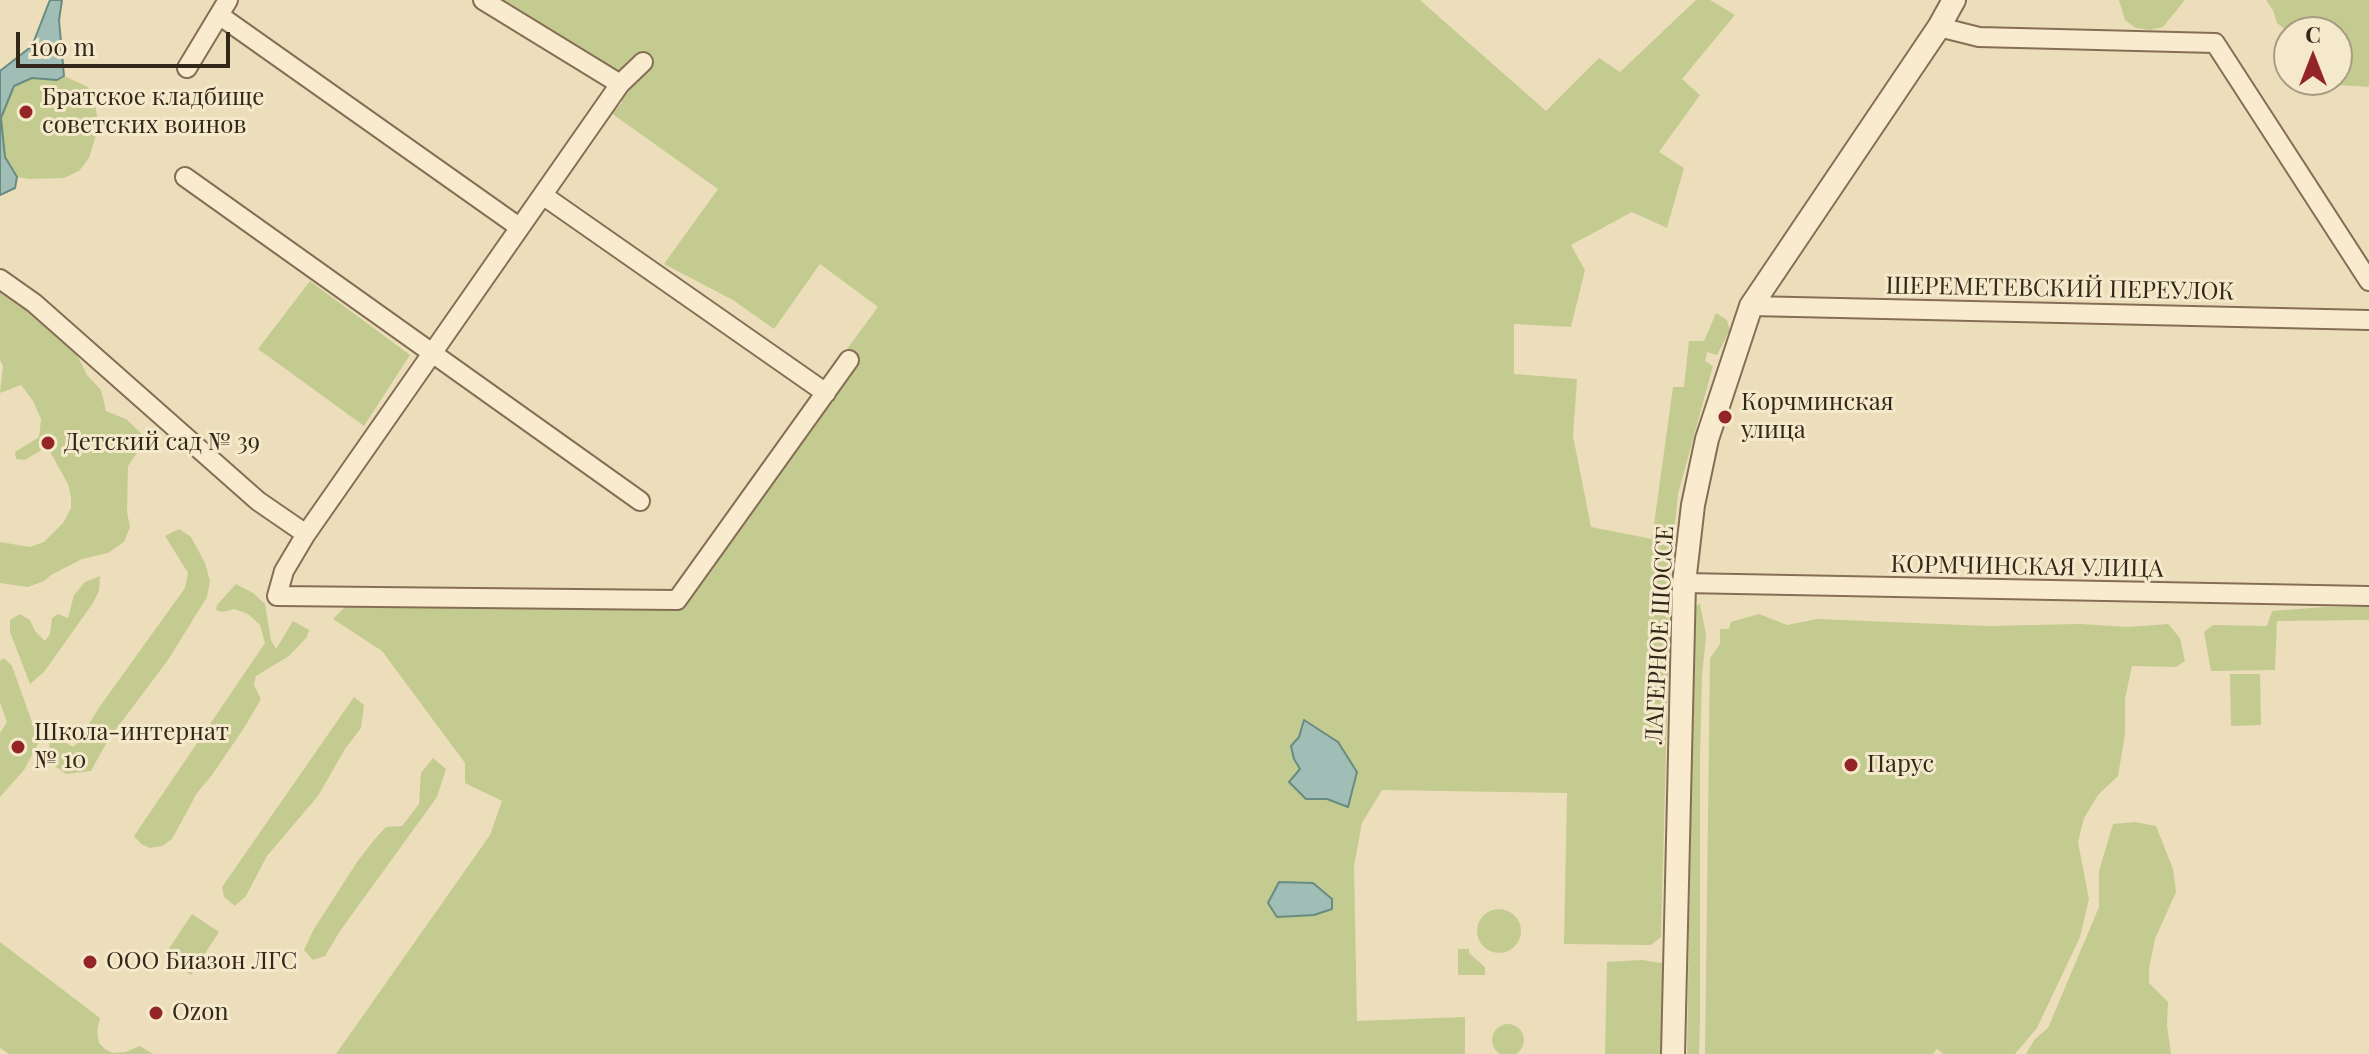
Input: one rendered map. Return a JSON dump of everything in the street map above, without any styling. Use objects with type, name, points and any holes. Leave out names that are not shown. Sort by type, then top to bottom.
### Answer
[{"type":"street","points":[[483,0],[620,84]]},
{"type":"street","name":"ЛАГЕРНОЕ ШОССЕ","points":[[1673,1054],[1684,583],[1693,505],[1707,439],[1751,306],[1939,27],[1954,0]]},
{"type":"street","points":[[187,68],[224,7],[519,227]]},
{"type":"street","points":[[1939,27],[1979,37],[2215,43],[2369,281]]},
{"type":"street","points":[[643,62],[620,84],[306,534],[284,571],[277,596],[677,600],[849,360]]},
{"type":"street","points":[[185,177],[640,501]]},
{"type":"street","points":[[544,196],[826,393]]},
{"type":"street","points":[[0,279],[34,303],[258,501],[306,534]]},
{"type":"street","name":"ШЕРЕМЕТЕВСКИЙ ПЕРЕУЛОК","points":[[1751,306],[2369,320]]},
{"type":"street","name":"КОРМЧИНСКАЯ УЛИЦА","points":[[1684,583],[2369,596]]},
{"type":"green space","points":[[494,0],[1420,0],[1546,111],[1599,58],[1620,72],[1696,0],[1710,0],[1735,15],[1682,79],[1700,95],[1659,152],[1684,168],[1667,228],[1632,212],[1571,245],[1585,270],[1571,327],[1514,324],[1514,374],[1577,379],[1573,436],[1591,527],[1652,539],[1673,387],[1684,387],[1689,341],[1704,341],[1716,313],[1727,320],[1730,330],[1717,355],[1707,352],[1705,361],[1713,366],[1678,494],[1671,565],[1661,937],[1651,945],[1564,944],[1567,793],[1382,790],[1362,823],[1354,866],[1357,1021],[1465,1017],[1465,1054],[336,1054],[490,835],[502,801],[465,783],[465,763],[382,651],[333,619],[348,604],[372,602],[680,609],[856,361],[847,349],[878,307],[820,264],[774,329],[733,300],[664,264],[718,189],[611,113],[622,103],[610,79]],"holes":[[[1304,720],[1338,743],[1357,772],[1327,799],[1306,798],[1290,781],[1300,769],[1291,746],[1299,737]]]},
{"type":"green space","points":[[2119,0],[2185,0],[2163,27],[2150,30],[2136,28],[2125,20]]},
{"type":"green space","points":[[2266,0],[2369,0],[2369,87],[2353,86],[2353,16],[2275,16]]},
{"type":"green space","points":[[64,76],[88,87],[95,105],[99,126],[89,158],[79,171],[64,178],[17,177],[5,157],[1,118],[14,86],[32,78],[57,80]]},
{"type":"green space","points":[[310,281],[410,355],[364,426],[258,349]]},
{"type":"green space","name":"Детский сад № 39","points":[[0,292],[39,311],[71,343],[87,375],[101,390],[106,411],[126,419],[141,433],[141,447],[128,466],[127,512],[130,527],[124,542],[108,553],[82,559],[28,587],[0,583],[0,542],[30,547],[44,542],[63,523],[71,508],[71,497],[68,484],[49,450],[43,449],[25,460],[16,459],[15,452],[39,437],[41,419],[21,385],[0,393],[3,366],[0,360]]},
{"type":"green space","points":[[179,529],[191,537],[205,563],[210,581],[207,597],[168,660],[108,740],[91,771],[66,774],[55,766],[50,757],[49,736],[42,721],[54,735],[73,747],[79,741],[98,709],[185,588],[188,573],[165,536]]},
{"type":"green space","points":[[100,576],[99,591],[93,603],[44,672],[30,684],[10,632],[10,620],[20,614],[30,620],[45,641],[50,634],[52,618],[58,614],[68,618],[74,595],[85,582]]},
{"type":"green space","points":[[236,584],[265,604],[271,640],[276,649],[293,621],[309,630],[307,637],[289,656],[256,676],[254,685],[261,699],[244,728],[197,793],[172,839],[162,846],[150,848],[134,836],[265,643],[260,625],[248,614],[234,609],[216,610]]},
{"type":"green space","points":[[1700,603],[1706,635],[1700,754],[1699,1054],[1687,1054],[1694,608]]},
{"type":"green space","points":[[2369,607],[2369,620],[2277,621],[2275,670],[2211,671],[2204,632],[2213,625],[2267,626],[2272,611]]},
{"type":"green space","name":"Парус","points":[[1759,614],[1787,625],[1817,619],[1988,626],[2080,624],[2128,627],[2168,624],[2180,638],[2185,661],[2176,667],[2132,666],[2125,699],[2125,734],[2118,776],[2098,795],[2084,818],[2078,842],[2089,899],[2080,937],[2037,1028],[2015,1054],[1943,1054],[1937,1049],[1933,1054],[1705,1054],[1710,658],[1720,644],[1720,629],[1729,629],[1731,622]]},
{"type":"green space","name":"Школа-интернат № 10","points":[[4,658],[12,666],[39,742],[24,770],[0,797],[0,733],[7,722],[0,703],[0,661]]},
{"type":"green space","points":[[2230,674],[2260,674],[2261,725],[2231,726]]},
{"type":"green space","points":[[354,697],[364,705],[361,728],[318,796],[267,856],[246,896],[235,906],[224,897],[222,887]]},
{"type":"green space","points":[[433,758],[446,769],[437,797],[325,956],[313,960],[304,950],[314,929],[374,840],[386,827],[402,826],[419,804],[421,773]]},
{"type":"green space","points":[[2135,822],[2156,826],[2173,869],[2176,892],[2155,939],[2149,969],[2149,983],[2168,1002],[2171,1054],[2026,1054],[2035,1039],[2048,1028],[2099,907],[2099,871],[2113,824]]},
{"type":"green space","points":[[1499,909],[1514,916],[1521,931],[1514,946],[1499,953],[1484,946],[1477,931],[1484,916]]},
{"type":"green space","points":[[192,914],[219,932],[191,975],[164,956]]},
{"type":"green space","points":[[0,942],[100,1018],[97,1031],[99,1043],[105,1049],[113,1053],[125,1052],[140,1046],[153,1054],[9,1054],[0,1048]]},
{"type":"green space","points":[[1458,949],[1469,949],[1469,953],[1485,967],[1485,975],[1458,975]]},
{"type":"green space","points":[[1642,960],[1662,963],[1666,975],[1664,1054],[1605,1054],[1607,962]]},
{"type":"green space","points":[[1508,1024],[1519,1029],[1524,1040],[1519,1051],[1508,1056],[1497,1051],[1492,1040],[1497,1029]]},
{"type":"water","points":[[50,0],[62,0],[59,20],[64,76],[57,80],[32,78],[14,86],[1,118],[5,157],[17,177],[15,188],[0,195],[0,71],[32,46]]},
{"type":"water","points":[[1304,720],[1338,742],[1357,772],[1348,807],[1327,799],[1306,799],[1289,782],[1300,769],[1291,746],[1299,737]]},
{"type":"water","points":[[1279,882],[1313,883],[1332,899],[1332,909],[1314,915],[1277,917],[1268,903]]},
{"type":"place","name":"Братское кладбище советских воинов","points":[[26,112]]},
{"type":"place","name":"Корчминская улица","points":[[1725,417]]},
{"type":"place","name":"Детский сад № 39","points":[[48,443]]},
{"type":"place","name":"Школа-интернат № 10","points":[[18,747]]},
{"type":"place","name":"Парус","points":[[1851,765]]},
{"type":"place","name":"ООО Биазон ЛГС","points":[[90,962]]},
{"type":"place","name":"Ozon","points":[[156,1013]]}]
